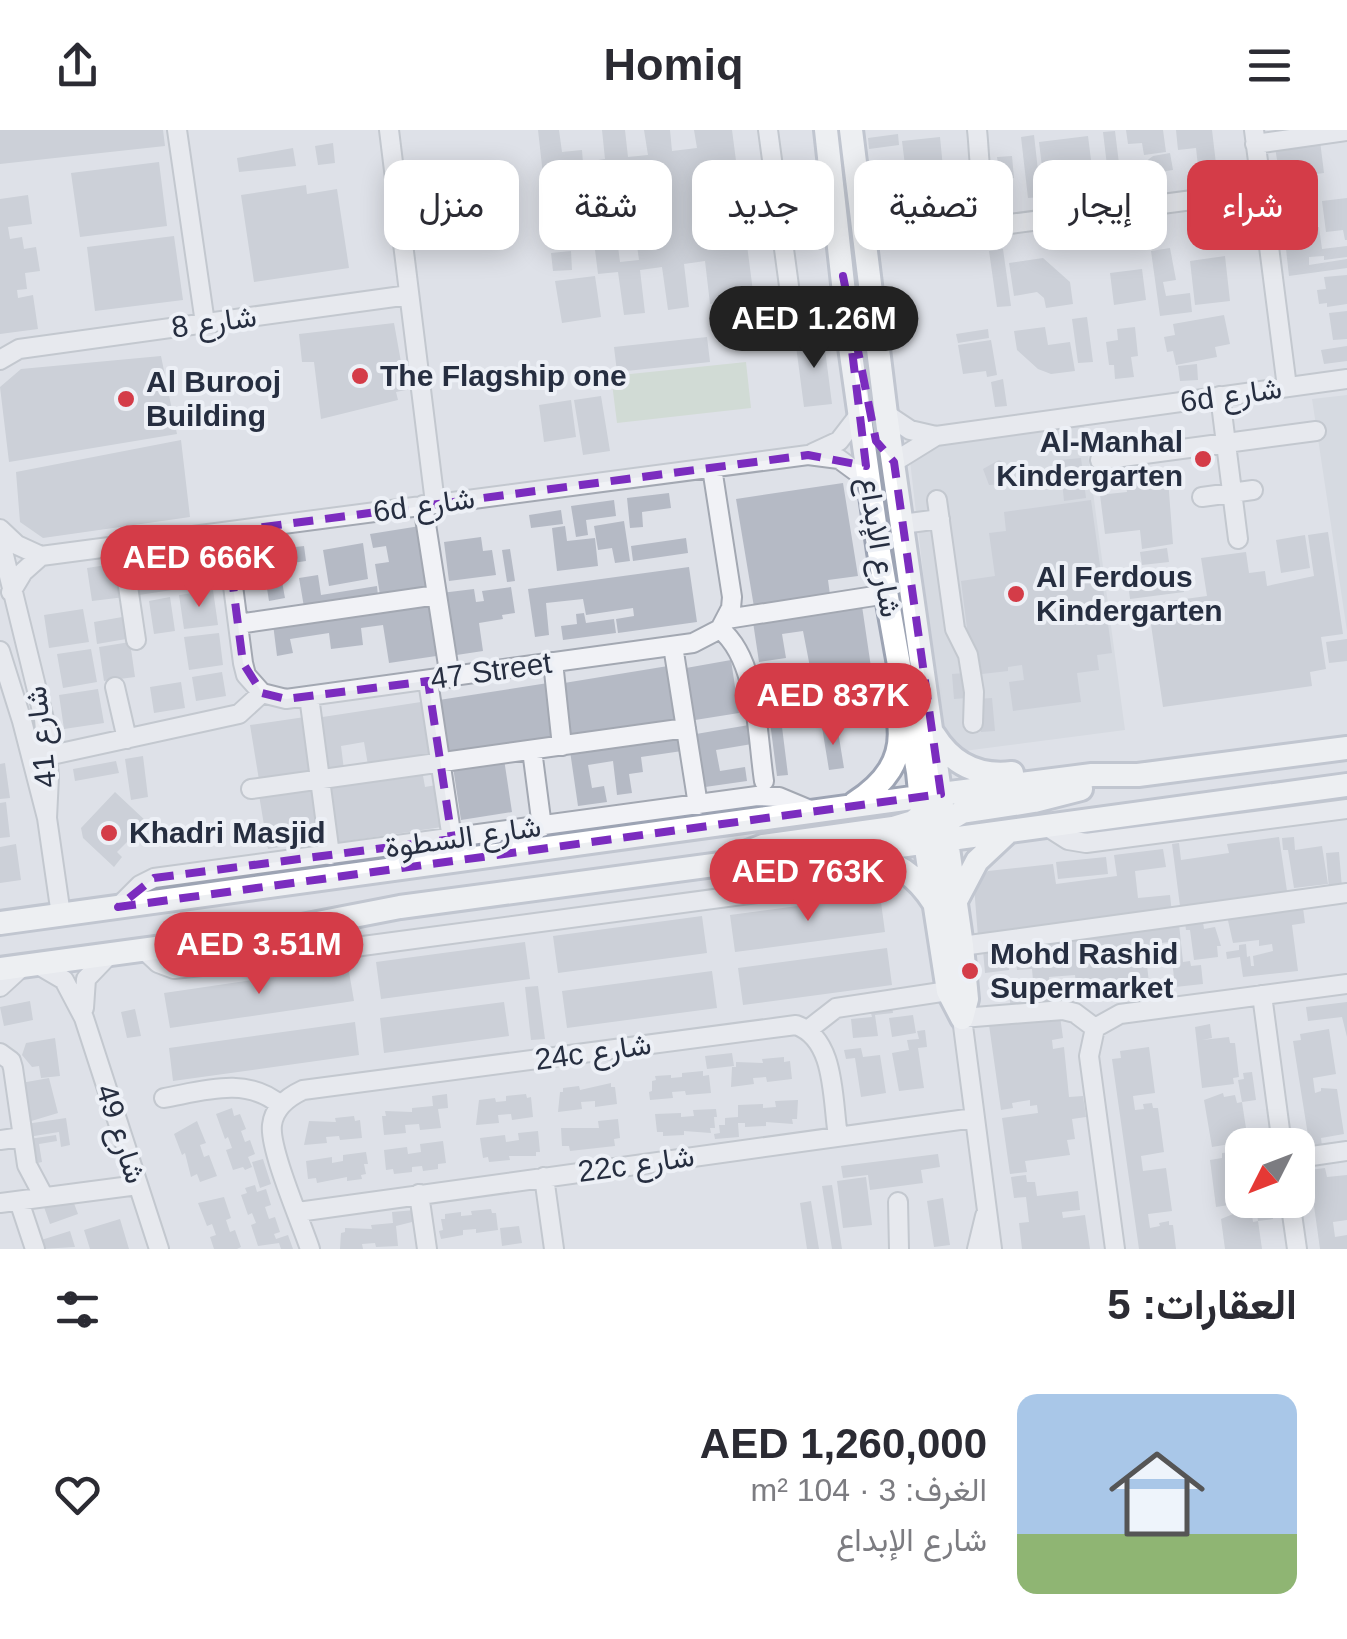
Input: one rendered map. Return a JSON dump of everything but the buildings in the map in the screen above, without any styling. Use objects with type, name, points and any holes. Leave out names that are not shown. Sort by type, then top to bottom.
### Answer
[{"type":"main road","name":"شارع الإبداع","points":[[826,130],[868,481],[898,656],[933,819],[946,904],[948,992],[962,1018]]},
{"type":"main road","name":"شارع الإبداع","points":[[851,130],[931,730],[933,819]]},
{"type":"main road","points":[[844,276],[862,341],[876,441],[894,462]]},
{"type":"main road","points":[[848,808],[878,787],[895,762],[900,732],[892,677],[898,656]]},
{"type":"main road","points":[[931,730],[951,756],[982,773],[1093,763],[1138,775]]},
{"type":"main road","name":"شارع السطوة","points":[[0,969],[266,933],[400,907],[721,864],[768,864],[834,855],[933,819],[1092,775],[1138,775],[1347,748]]},
{"type":"main road","name":"شارع السطوة","points":[[5,920],[848,808],[1009,832],[1347,785]]},
{"type":"main road","points":[[721,864],[762,846],[933,819]]},
{"type":"main road","points":[[834,855],[889,862],[946,904],[977,861],[1009,832]]},
{"type":"main road","name":"شارع الإبداع","points":[[946,904],[962,946],[967,999],[962,1018]]},
{"type":"street","points":[[177,130],[206,323]]},
{"type":"street","points":[[388,130],[450,678]]},
{"type":"street","points":[[768,130],[792,301]]},
{"type":"street","points":[[977,130],[984,195],[989,208],[1010,224],[1187,201]]},
{"type":"street","points":[[1255,137],[1347,131]]},
{"type":"street","points":[[1269,250],[1286,387]]},
{"type":"street","name":"8 شارع","points":[[0,360],[9,346],[409,294]]},
{"type":"street","name":"6d شارع","points":[[894,462],[936,436],[1347,378]]},
{"type":"street","points":[[1220,396],[1238,539]]},
{"type":"street","points":[[886,414],[910,430],[936,436]]},
{"type":"street","name":"6d شارع","points":[[808,455],[839,441],[859,415]]},
{"type":"street","points":[[1100,460],[1316,430]]},
{"type":"street","name":"6d شارع","points":[[40,556],[808,455],[839,459],[868,481]]},
{"type":"street","points":[[712,468],[732,597],[724,624],[746,664],[764,782]]},
{"type":"street","points":[[1202,498],[1253,490]]},
{"type":"street","points":[[902,524],[939,510],[954,629],[968,655],[974,692],[973,723]]},
{"type":"street","points":[[0,529],[17,545],[40,556],[23,572],[11,592]]},
{"type":"street","points":[[47,756],[239,714],[262,694],[246,675],[226,532]]},
{"type":"street","name":"شارع 41","points":[[0,539],[35,677],[47,756],[47,818]]},
{"type":"street","points":[[122,546],[136,640]]},
{"type":"street","name":"47 Street","points":[[262,694],[274,698],[309,696],[673,646],[704,640],[724,624],[887,594]]},
{"type":"street","points":[[238,624],[438,595]]},
{"type":"street","points":[[673,646],[698,805]]},
{"type":"street","name":"شارع 41","points":[[0,650],[47,818],[61,915]]},
{"type":"street","points":[[553,662],[562,746]]},
{"type":"street","points":[[428,681],[452,839]]},
{"type":"street","points":[[115,687],[127,739]]},
{"type":"street","points":[[309,696],[330,855]]},
{"type":"street","points":[[0,702],[22,722]]},
{"type":"street","points":[[251,789],[686,728]]},
{"type":"street","points":[[532,750],[542,827]]},
{"type":"street","name":"شارع السطوة","points":[[118,908],[149,880],[330,855],[766,796],[786,799],[816,812]]},
{"type":"street","points":[[1046,826],[1068,840],[1086,844],[1347,809]]},
{"type":"street","name":"شارع السطوة","points":[[143,949],[158,963],[174,969],[380,944],[773,890],[803,878],[834,855]]},
{"type":"street","points":[[962,946],[1347,893]]},
{"type":"street","name":"شارع 49","points":[[84,1018],[86,979],[110,953]]},
{"type":"street","points":[[0,987],[29,964]]},
{"type":"street","name":"شارع 49","points":[[29,964],[64,980],[84,1018],[159,1249]]},
{"type":"street","points":[[1115,1249],[1089,1056],[1095,1028],[1120,1014],[1347,984]]},
{"type":"street","points":[[838,1136],[824,1049],[809,1029],[836,1008],[948,992]]},
{"type":"street","points":[[1262,996],[1280,1128]]},
{"type":"street","points":[[962,1018],[1062,1010],[1075,1013],[1095,1028]]},
{"type":"street","name":"شارع الإبداع","points":[[962,1018],[992,1249]]},
{"type":"street","name":"24c شارع","points":[[277,1110],[303,1090],[782,1024],[809,1029]]},
{"type":"street","points":[[0,1053],[14,1068],[30,1174],[44,1197]]},
{"type":"street","points":[[164,1098],[244,1087],[264,1093],[277,1110],[272,1136],[310,1249]]},
{"type":"street","name":"22c شارع","points":[[298,1212],[974,1118]]},
{"type":"street","points":[[0,1140],[22,1137]]},
{"type":"street","points":[[1315,1156],[1347,1151]]},
{"type":"street","points":[[544,1177],[554,1249]]},
{"type":"street","points":[[34,1249],[10,1202],[138,1184]]},
{"type":"street","points":[[419,1194],[427,1249]]},
{"type":"street","points":[[898,1202],[899,1249]]},
{"type":"street","points":[[976,1249],[987,1211]]},
{"type":"street","points":[[1292,1218],[1296,1249]]},
{"type":"highlighted area","points":[[843,276],[876,441],[894,462],[941,794],[118,907],[154,878],[452,839],[428,681],[286,699],[262,693],[243,663],[226,532],[808,455],[866,466]]},
{"type":"shaded area","points":[[1347,395],[1347,631],[1312,399]]},
{"type":"shaded area","name":"Al Ferdous Kindergarten","points":[[1084,425],[1125,730],[964,751],[941,726],[910,461],[923,446]]},
{"type":"green space","points":[[746,362],[751,408],[617,423],[611,376]]},
{"type":"place","name":"The Flagship one","points":[[360,376]]},
{"type":"place","name":"Al Burooj Building","points":[[126,399]]},
{"type":"place","name":"Al-Manhal Kindergarten","points":[[1203,459]]},
{"type":"place","name":"Al Ferdous Kindergarten","points":[[1016,594]]},
{"type":"place","name":"Khadri Masjid","points":[[109,833]]},
{"type":"place","name":"Mohd Rashid Supermarket","points":[[970,971]]}]
